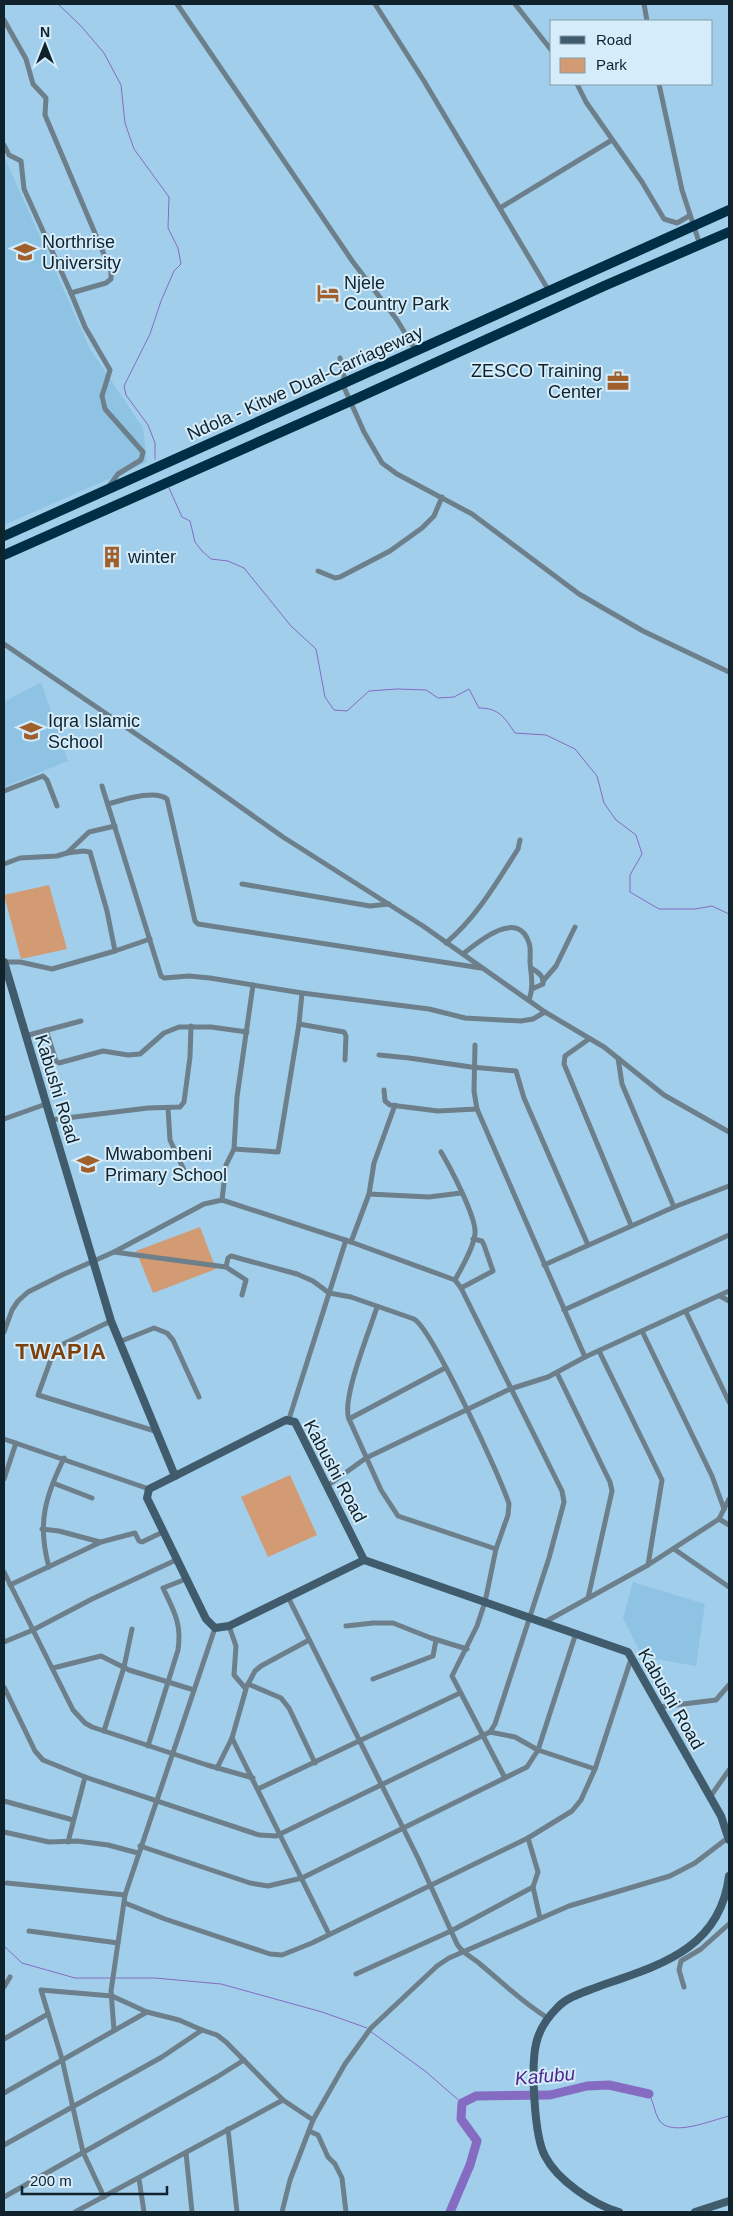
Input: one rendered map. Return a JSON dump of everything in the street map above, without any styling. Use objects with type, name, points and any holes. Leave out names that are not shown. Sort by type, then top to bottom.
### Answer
[{"type":"highway","name":"Ndola - Kitwe Dual-Carriageway","points":[[4,536],[729,210]]},
{"type":"highway","name":"Ndola - Kitwe Dual-Carriageway","points":[[4,555],[604,286],[729,232]]},
{"type":"main road","name":"Kabushi Road","points":[[4,962],[111,1321],[175,1476],[289,1420],[295,1422],[364,1560],[624,1649],[632,1656],[728,1830]]},
{"type":"main road","points":[[175,1476],[149,1489],[147,1498],[206,1619],[215,1628],[229,1626],[364,1560]]},
{"type":"main road","points":[[619,2212],[574,2188],[545,2158],[539,2141],[534,2056],[536,2044],[548,2018],[558,2006],[576,1995],[650,1968],[685,1950],[708,1930],[723,1904],[729,1876]]},
{"type":"main road","points":[[695,2212],[729,2201]]},
{"type":"street","points":[[177,4],[353,262],[397,320],[416,351]]},
{"type":"street","points":[[375,4],[549,291]]},
{"type":"street","points":[[515,4],[550,48]]},
{"type":"street","points":[[644,4],[647,20]]},
{"type":"street","points":[[4,20],[26,60],[33,84],[46,98],[45,115],[111,271],[111,279],[106,283],[71,292]]},
{"type":"street","points":[[578,85],[586,102],[642,182],[664,219],[677,223],[689,216]]},
{"type":"street","points":[[658,85],[689,216],[700,246]]},
{"type":"street","points":[[500,208],[612,140]]},
{"type":"street","points":[[4,145],[9,155],[21,161],[24,189],[85,327],[110,370],[102,396],[104,409],[143,452],[140,460],[118,474],[107,489]]},
{"type":"street","points":[[340,358],[344,376],[343,384],[364,432],[382,463],[397,474],[442,497],[484,522],[579,594],[643,631],[729,672]]},
{"type":"street","points":[[318,571],[335,578],[340,578],[390,551],[434,516],[442,497]]},
{"type":"street","points":[[4,644],[283,837],[389,904],[544,1012],[618,1058],[664,1095],[729,1132]]},
{"type":"street","points":[[4,791],[43,776],[47,780],[57,806]]},
{"type":"street","points":[[102,786],[161,976],[164,978],[199,976],[302,993],[429,1009],[465,1018],[521,1021],[533,1019],[544,1012]]},
{"type":"street","points":[[108,804],[151,795],[163,796],[167,800],[192,909],[198,924],[482,968]]},
{"type":"street","points":[[67,853],[89,832],[115,826]]},
{"type":"street","points":[[446,943],[463,929],[488,895],[518,849],[520,840]]},
{"type":"street","points":[[4,864],[20,858],[57,856],[83,850],[90,852],[107,911],[115,952]]},
{"type":"street","points":[[242,884],[370,906],[389,904]]},
{"type":"street","points":[[463,954],[489,934],[517,928],[524,933],[529,944],[532,989],[529,1000]]},
{"type":"street","points":[[532,989],[543,984],[543,981],[556,966],[575,928]]},
{"type":"street","points":[[4,962],[20,962],[52,970],[115,952],[150,939]]},
{"type":"street","points":[[531,968],[541,975],[543,981]]},
{"type":"street","points":[[222,1200],[226,1165],[234,1149],[237,1104],[253,985]]},
{"type":"street","points":[[234,1149],[278,1152],[299,1024],[302,993]]},
{"type":"street","points":[[25,1036],[82,1021]]},
{"type":"street","points":[[299,1024],[344,1032],[345,1060]]},
{"type":"street","points":[[46,1030],[56,1061],[60,1063],[99,1051],[128,1055],[140,1054],[164,1033],[179,1027],[191,1026],[246,1032]]},
{"type":"street","points":[[50,1120],[148,1108],[183,1106],[190,1057],[191,1026]]},
{"type":"street","points":[[590,1039],[566,1056],[564,1064],[631,1226]]},
{"type":"street","points":[[475,1045],[474,1091],[477,1109],[585,1357]]},
{"type":"street","points":[[379,1055],[516,1071],[524,1098],[588,1245]]},
{"type":"street","points":[[618,1058],[622,1084],[674,1207]]},
{"type":"street","points":[[384,1090],[386,1102],[395,1105],[438,1111],[477,1109]]},
{"type":"street","points":[[4,1119],[46,1104]]},
{"type":"street","points":[[289,1420],[329,1293],[369,1194],[374,1163],[395,1105]]},
{"type":"street","points":[[168,1108],[170,1140],[184,1170]]},
{"type":"street","points":[[442,1152],[462,1192],[475,1230],[455,1280]]},
{"type":"street","points":[[544,1265],[674,1207],[729,1186]]},
{"type":"street","points":[[369,1194],[429,1197],[462,1192]]},
{"type":"street","points":[[4,1332],[12,1310],[18,1300],[28,1292],[114,1252],[204,1204],[222,1200],[349,1241],[455,1280],[461,1288],[562,1491],[564,1502],[531,1617],[495,1724],[490,1732],[280,1835],[270,1837],[259,1835],[85,1777],[43,1760],[35,1751],[4,1687]]},
{"type":"street","points":[[564,1310],[729,1235]]},
{"type":"street","points":[[461,1288],[493,1272],[482,1241],[473,1239]]},
{"type":"street","points":[[114,1252],[226,1267],[246,1280],[242,1295]]},
{"type":"street","points":[[226,1267],[229,1257],[233,1256],[297,1274],[313,1281],[329,1293],[351,1297],[419,1322],[445,1368],[467,1410],[509,1504],[508,1515],[496,1549],[485,1602],[467,1649],[452,1676],[505,1778]]},
{"type":"street","points":[[327,1486],[366,1458],[510,1389],[556,1373],[599,1350],[729,1291]]},
{"type":"street","points":[[720,1296],[729,1301]]},
{"type":"street","points":[[377,1307],[346,1404],[348,1419],[366,1458],[398,1516],[496,1549]]},
{"type":"street","points":[[686,1312],[729,1402]]},
{"type":"street","points":[[111,1321],[54,1348],[38,1395],[155,1431]]},
{"type":"street","points":[[119,1342],[154,1328],[167,1333],[173,1340],[199,1397]]},
{"type":"street","points":[[642,1332],[712,1476],[724,1509]]},
{"type":"street","points":[[599,1350],[662,1480],[648,1565]]},
{"type":"street","points":[[348,1419],[445,1368]]},
{"type":"street","points":[[556,1373],[610,1482],[612,1491],[588,1598]]},
{"type":"street","points":[[4,1438],[149,1489]]},
{"type":"street","points":[[4,1479],[16,1442]]},
{"type":"street","points":[[49,1566],[42,1529],[45,1510],[53,1483],[64,1458]]},
{"type":"street","points":[[53,1483],[92,1498]]},
{"type":"street","points":[[545,1622],[674,1549],[718,1519],[729,1499]]},
{"type":"street","points":[[718,1519],[729,1525]]},
{"type":"street","points":[[42,1529],[59,1531],[101,1542]]},
{"type":"street","points":[[10,1585],[101,1542],[135,1533],[139,1541],[142,1542],[163,1532]]},
{"type":"street","points":[[674,1549],[729,1587]]},
{"type":"street","points":[[4,1642],[33,1630],[92,1599],[176,1560]]},
{"type":"street","points":[[4,1572],[77,1715],[85,1723],[173,1755],[253,1778]]},
{"type":"street","points":[[148,1746],[180,1635],[178,1622],[163,1588],[186,1579]]},
{"type":"street","points":[[288,1597],[463,1952],[480,1964],[522,2002],[548,2018]]},
{"type":"street","points":[[346,1626],[393,1623],[436,1640],[467,1649]]},
{"type":"street","points":[[229,1626],[236,1646],[234,1675],[247,1686],[280,1698],[289,1708],[315,1762]]},
{"type":"street","points":[[114,2030],[112,1996],[114,1961],[125,1895],[215,1628]]},
{"type":"street","points":[[104,1731],[124,1667],[132,1629]]},
{"type":"street","points":[[140,1846],[260,1886],[276,1885],[302,1878],[403,1829],[527,1767],[538,1750],[576,1633]]},
{"type":"street","points":[[217,1768],[232,1738],[247,1686],[260,1666],[309,1640]]},
{"type":"street","points":[[373,1679],[432,1656],[436,1640]]},
{"type":"street","points":[[52,1668],[98,1656],[124,1667],[194,1690]]},
{"type":"street","points":[[125,1902],[165,1919],[276,1955],[293,1951],[528,1838],[566,1816],[577,1806],[595,1769],[632,1656]]},
{"type":"street","points":[[659,1707],[716,1700],[729,1685]]},
{"type":"street","points":[[258,1789],[460,1693]]},
{"type":"street","points":[[490,1732],[515,1737],[538,1750],[595,1769]]},
{"type":"street","points":[[232,1738],[329,1934]]},
{"type":"street","points":[[710,1797],[729,1770]]},
{"type":"street","points":[[68,1842],[85,1777]]},
{"type":"street","points":[[4,1801],[73,1820]]},
{"type":"street","points":[[282,2212],[290,2180],[313,2120],[346,2064],[369,2031],[438,1966],[463,1952],[578,1903],[670,1876],[694,1863],[728,1830]]},
{"type":"street","points":[[4,1832],[41,1840],[108,1845],[138,1853]]},
{"type":"street","points":[[528,1838],[538,1872],[534,1887],[540,1918]]},
{"type":"street","points":[[7,1883],[125,1895]]},
{"type":"street","points":[[356,1974],[451,1931],[534,1887]]},
{"type":"street","points":[[684,1987],[679,1970],[680,1963],[729,1924]]},
{"type":"street","points":[[708,1930],[714,1937]]},
{"type":"street","points":[[29,1931],[118,1943]]},
{"type":"street","points":[[4,1987],[10,1977]]},
{"type":"street","points":[[104,2197],[83,2152],[62,2060],[41,1990],[112,1996],[148,2012],[179,2020],[217,2035],[283,2100],[313,2120]]},
{"type":"street","points":[[4,2093],[148,2012]]},
{"type":"street","points":[[4,2039],[48,2014]]},
{"type":"street","points":[[4,2145],[162,2057],[202,2030]]},
{"type":"street","points":[[4,2197],[218,2077],[244,2060]]},
{"type":"street","points":[[75,2212],[283,2100]]},
{"type":"street","points":[[228,2129],[237,2212]]},
{"type":"street","points":[[309,2131],[318,2135],[328,2157],[339,2170],[346,2212]]},
{"type":"street","points":[[186,2153],[192,2212]]},
{"type":"street","points":[[139,2179],[144,2212]]},
{"type":"shaded area","name":"Northrise University","points":[[4,156],[90,349],[143,428],[147,462],[4,525]]},
{"type":"shaded area","name":"Iqra Islamic School","points":[[41,682],[68,761],[4,787],[4,702]]},
{"type":"shaded area","points":[[633,1582],[705,1604],[696,1666],[643,1657],[623,1618]]},
{"type":"green space","points":[[49,885],[67,949],[21,959],[4,895]]},
{"type":"green space","points":[[200,1227],[216,1269],[153,1293],[136,1251]]},
{"type":"green space","points":[[290,1475],[317,1535],[268,1557],[241,1497]]},
{"type":"waterway","points":[[58,4],[81,26],[104,53],[121,85],[125,123],[134,149],[169,197],[168,228],[178,248],[181,264],[174,271],[150,334],[124,386],[126,395],[148,425],[155,443],[155,459]]},
{"type":"waterway","points":[[169,488],[182,517],[190,521],[195,542],[202,551],[211,559],[228,561],[244,568],[291,626],[316,649],[325,697],[334,710],[347,711],[369,691],[397,689],[426,690],[438,698],[454,697],[469,689],[479,708],[486,708],[500,714],[515,733],[546,735],[575,749],[597,776],[604,803],[616,820],[636,835],[642,854],[630,875],[630,892],[659,909],[695,909],[712,906],[729,914]]},
{"type":"waterway","points":[[4,1946],[22,1963],[75,1978],[111,1978]]},
{"type":"waterway","points":[[115,1978],[155,1978],[221,1984],[322,2012],[367,2028]]},
{"type":"waterway","points":[[370,2031],[425,2071],[462,2103]]},
{"type":"waterway","name":"Kafubu","points":[[450,2212],[470,2165],[477,2141],[461,2119],[462,2103],[476,2096],[550,2095],[587,2086],[609,2085],[649,2094]]},
{"type":"waterway","name":"Kafubu","points":[[649,2094],[659,2120],[673,2128],[703,2124],[729,2116]]},
{"type":"place","name":"Northrise University","points":[[25,252]]},
{"type":"place","name":"Njele Country Park","points":[[328,293]]},
{"type":"place","name":"ZESCO Training Center","points":[[618,381]]},
{"type":"place","name":"winter","points":[[112,557]]},
{"type":"place","name":"Iqra Islamic School","points":[[31,731]]},
{"type":"place","name":"Mwabombeni Primary School","points":[[88,1164]]},
{"type":"district","name":"TWAPIA","points":[[61,1351]]}]
